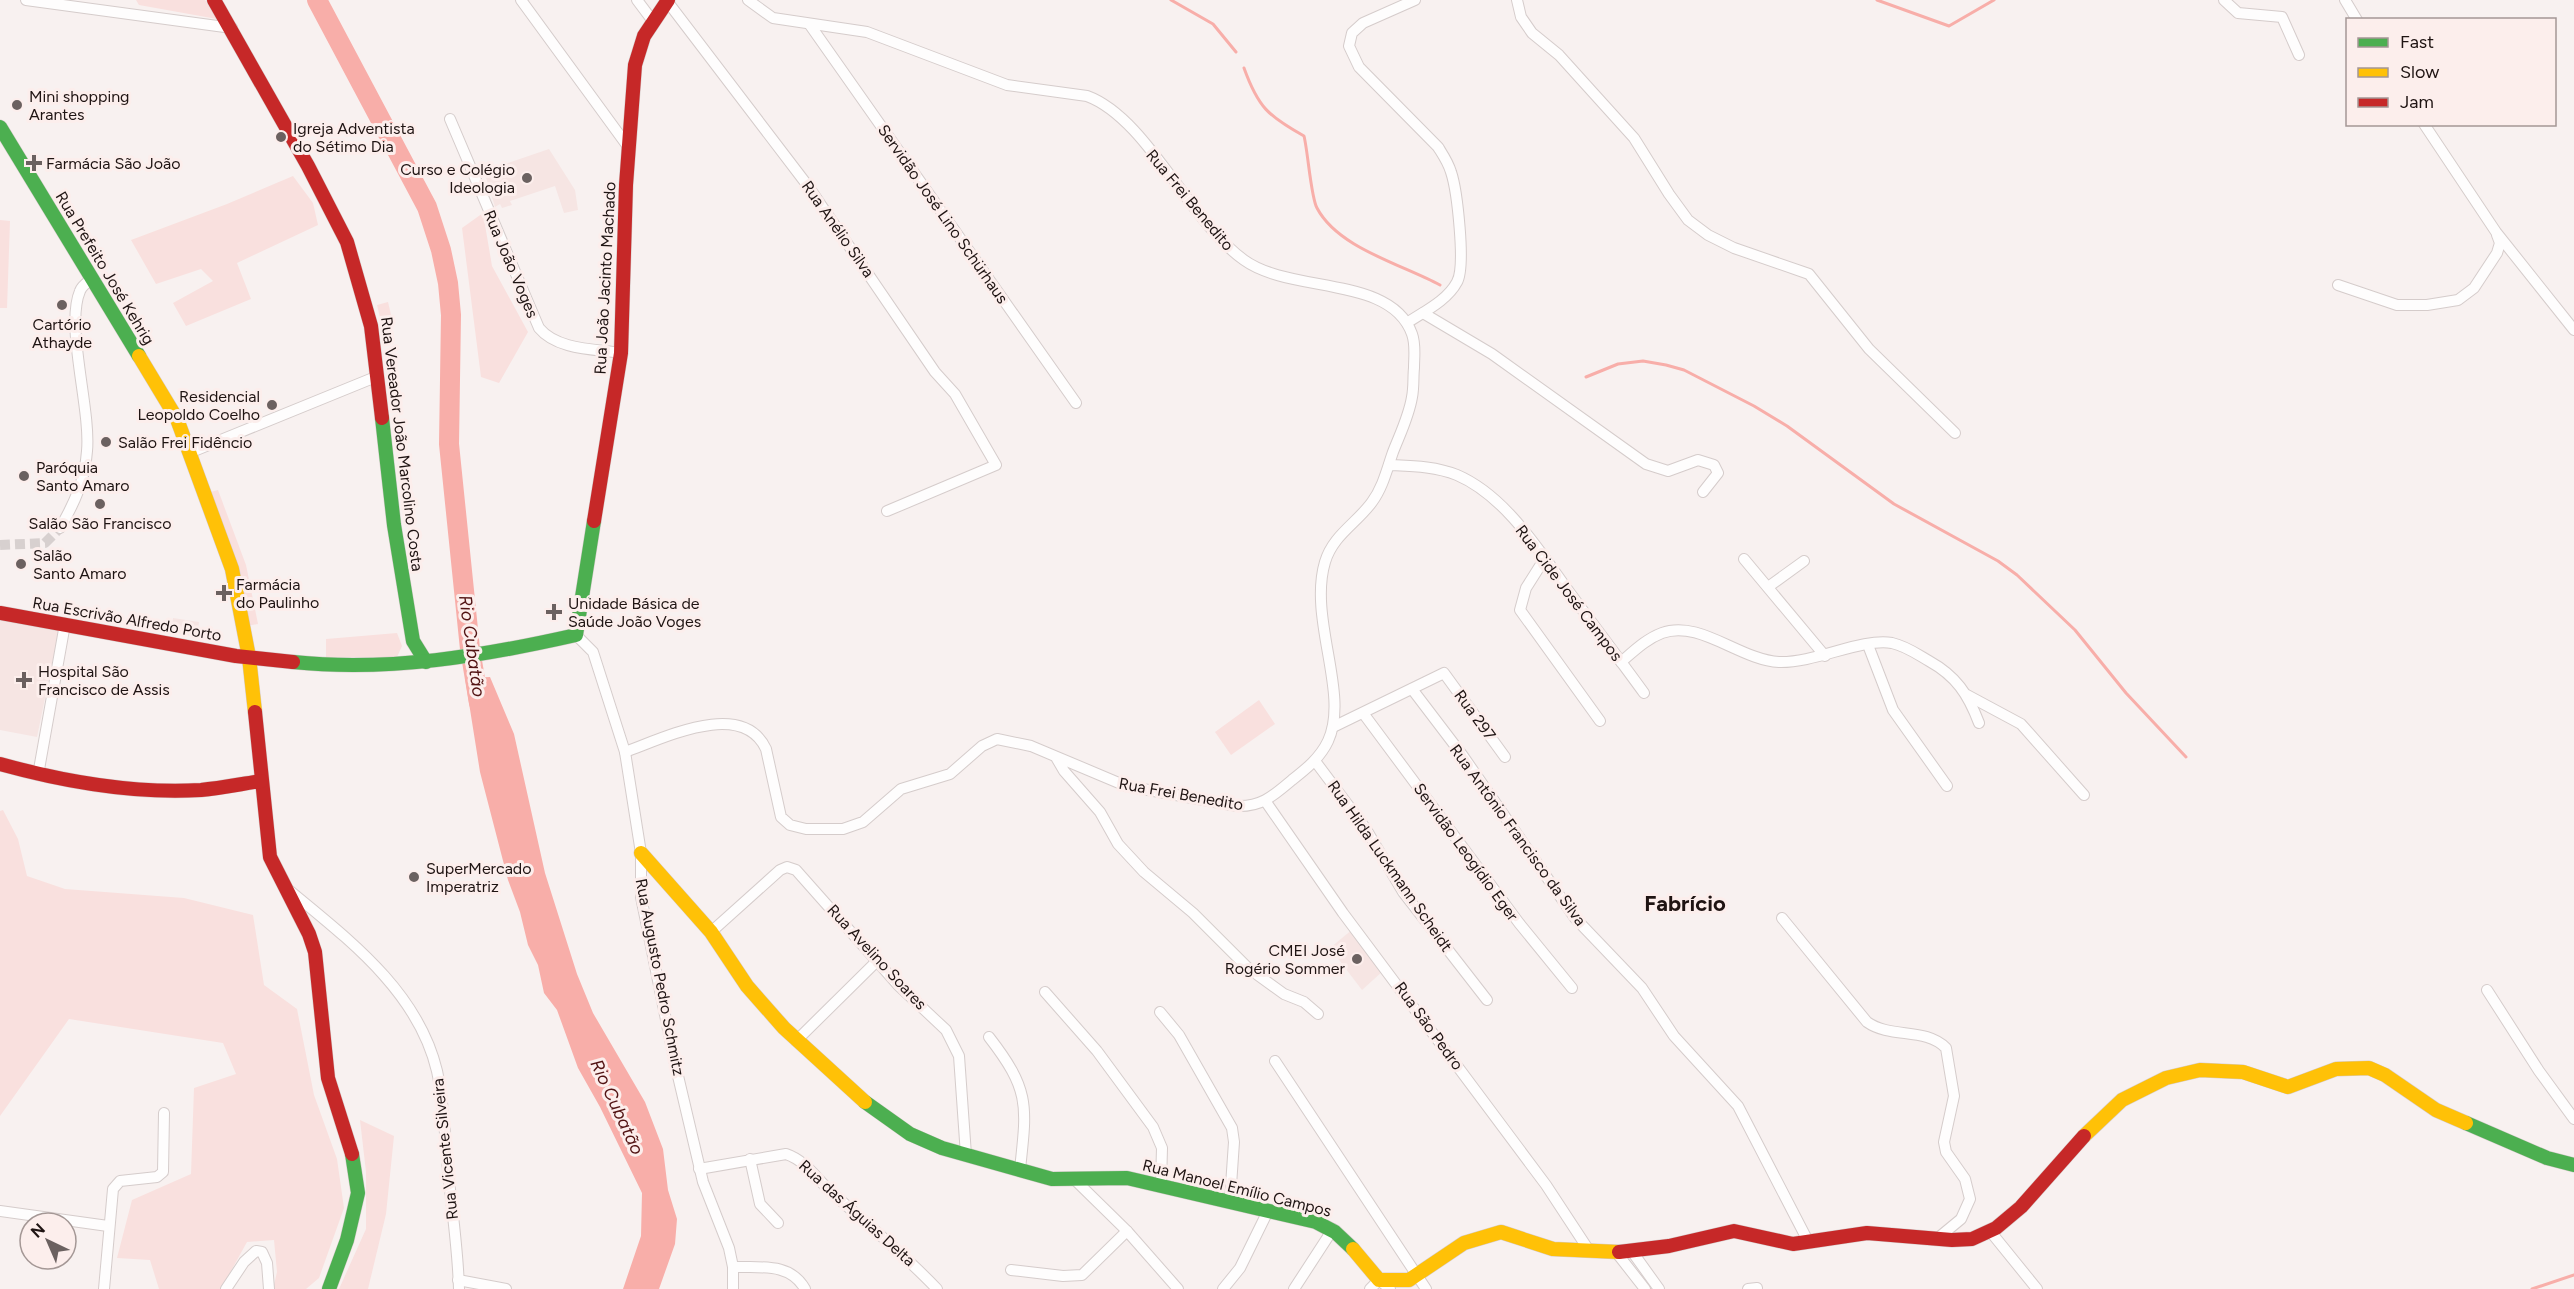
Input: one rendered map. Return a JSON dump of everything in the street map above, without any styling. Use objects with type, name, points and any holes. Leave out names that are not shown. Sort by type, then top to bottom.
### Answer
[{"type":"main road","name":"Rua Vereador João Marcolino Costa","points":[[214,0],[232,28],[347,242],[370,318],[394,525],[413,641],[404,665]]},
{"type":"main road","name":"Rua João Jacinto Machado","points":[[576,635],[621,353],[629,148],[636,57],[652,20],[668,0]]},
{"type":"main road","name":"Rua Prefeito José Kehrig","points":[[0,127],[177,419],[231,569],[249,657],[270,857],[315,952],[328,1078],[356,1170],[358,1193],[353,1216],[329,1289]]},
{"type":"main road","name":"Rua Escrivão Alfredo Porto","points":[[0,613],[249,657],[341,667],[404,665],[509,650],[576,635]]},
{"type":"main road","name":"Rua Vereador João Marcolino Costa","points":[[413,641],[430,661]]},
{"type":"main road","points":[[0,765],[38,776],[136,788],[194,790],[261,781]]},
{"type":"main road","name":"Rua Manoel Emílio Campos","points":[[640,853],[711,932],[755,997],[796,1041],[881,1116],[930,1144],[1052,1179],[1127,1178],[1161,1184],[1230,1200],[1333,1229],[1379,1286],[1401,1282],[1416,1276],[1459,1245],[1493,1233],[1511,1234],[1557,1250],[1590,1252],[1616,1252],[1670,1246],[1734,1232],[1785,1243],[1809,1243],[1838,1235],[1867,1233],[1965,1240],[1990,1231],[2021,1207],[2094,1124],[2122,1100],[2166,1078],[2200,1070],[2243,1072],[2288,1087],[2336,1069],[2369,1068],[2385,1075],[2436,1110],[2547,1158],[2574,1165]]},
{"type":"street","points":[[26,0],[232,28]]},
{"type":"street","points":[[520,0],[629,148]]},
{"type":"street","points":[[637,0],[652,20]]},
{"type":"street","name":"Rua Anélio Silva","points":[[668,0],[808,186],[935,372],[955,394],[996,465],[887,511]]},
{"type":"street","name":"Rua Frei Benedito","points":[[625,752],[700,726],[728,724],[747,729],[761,741],[766,749],[781,817],[790,825],[806,829],[843,829],[863,822],[901,789],[950,774],[982,746],[997,739],[1031,746],[1126,786],[1238,806],[1250,807],[1266,802],[1315,761],[1328,742],[1333,727],[1335,706],[1320,599],[1322,573],[1332,546],[1374,499],[1389,465],[1413,395],[1414,343],[1407,323],[1390,306],[1372,296],[1288,279],[1262,271],[1244,260],[1188,200],[1125,120],[1098,100],[1007,85],[882,37],[852,29],[810,25],[773,18],[748,0]]},
{"type":"street","points":[[1407,323],[1452,289],[1460,274],[1462,257],[1451,171],[1438,147],[1356,64],[1349,43],[1352,33],[1363,23],[1415,0]]},
{"type":"street","points":[[1517,0],[1522,20],[1532,33],[1558,56],[1625,128],[1644,152],[1669,194],[1688,220],[1708,235],[1734,248],[1809,274],[1869,349],[1955,433]]},
{"type":"street","points":[[2224,0],[2238,13],[2282,17],[2299,55]]},
{"type":"street","points":[[2345,0],[2356,18]]},
{"type":"street","name":"Servidão José Lino Schürhaus","points":[[810,25],[1076,403]]},
{"type":"street","name":"Rua João Voges","points":[[450,119],[539,328],[547,336],[562,343],[621,353]]},
{"type":"street","points":[[2425,126],[2496,232],[2574,330]]},
{"type":"street","points":[[2338,285],[2397,305],[2427,305],[2458,300],[2474,288],[2497,253],[2500,243],[2496,232]]},
{"type":"street","points":[[60,528],[76,499],[88,449],[83,385],[77,346],[77,303],[80,292],[93,278]]},
{"type":"street","points":[[1423,313],[1492,354],[1646,464],[1668,471],[1698,460],[1714,465],[1718,473],[1703,492]]},
{"type":"street","points":[[189,453],[378,376]]},
{"type":"street","name":"Rua Cide José Campos","points":[[1389,465],[1441,470],[1468,481],[1509,516],[1545,558],[1644,693]]},
{"type":"street","points":[[1545,558],[1526,588],[1520,610],[1600,721]]},
{"type":"street","points":[[1744,558],[1825,656]]},
{"type":"street","points":[[1768,587],[1804,561]]},
{"type":"street","points":[[38,776],[65,624]]},
{"type":"street","points":[[1621,662],[1652,638],[1679,629],[1697,633],[1760,659],[1786,662],[1825,656],[1868,645],[1890,643],[1910,650],[1949,672],[1967,695],[1979,723]]},
{"type":"street","name":"Rua Augusto Pedro Schmitz","points":[[576,635],[593,652],[625,752],[640,853],[641,897],[699,1169],[733,1267],[733,1289]]},
{"type":"street","points":[[1868,645],[1893,710],[1947,786]]},
{"type":"street","name":"Rua 297","points":[[1412,689],[1444,673],[1505,757]]},
{"type":"street","points":[[1333,727],[1412,689]]},
{"type":"street","name":"Rua Antônio Francisco da Silva","points":[[1412,689],[1463,756],[1575,918],[1642,988],[1674,1036],[1738,1106],[1809,1243]]},
{"type":"street","points":[[1967,695],[2021,724],[2084,795]]},
{"type":"street","name":"Servidão Leogídio Eger","points":[[1363,713],[1519,923],[1572,988]]},
{"type":"street","points":[[1058,759],[1064,771],[1100,812],[1118,844],[1144,872],[1193,913],[1248,968],[1284,994],[1304,1002],[1318,1014]]},
{"type":"street","name":"Rua Hilda Luckmann Scheidt","points":[[1315,761],[1366,829],[1404,892],[1487,1000]]},
{"type":"street","name":"Rua São Pedro","points":[[1266,802],[1343,913],[1546,1185],[1590,1252]]},
{"type":"street","name":"Rua Avelino Soares","points":[[711,932],[780,870],[790,867],[796,870],[877,961],[946,1030],[952,1040],[961,1062],[966,1155]]},
{"type":"street","name":"Rua Vicente Silveira","points":[[286,887],[379,969],[404,1002],[424,1037],[437,1071],[458,1285]]},
{"type":"street","points":[[1782,918],[1867,1022],[1886,1032],[1927,1036],[1947,1048],[1954,1096],[1944,1142],[1946,1152],[1965,1179],[1970,1199],[1961,1219],[1938,1238]]},
{"type":"street","points":[[796,1041],[877,961]]},
{"type":"street","points":[[2487,990],[2539,1071],[2574,1119]]},
{"type":"street","points":[[1045,992],[1096,1051],[1153,1127],[1162,1148],[1161,1184]]},
{"type":"street","points":[[1160,1012],[1179,1035],[1232,1128],[1234,1142],[1230,1200]]},
{"type":"street","points":[[989,1037],[1011,1067],[1023,1094],[1024,1131],[1020,1169]]},
{"type":"street","points":[[1275,1061],[1426,1289]]},
{"type":"street","points":[[104,1289],[108,1226],[116,1184],[157,1177],[164,1172],[164,1113]]},
{"type":"street","name":"Rua das Águias Delta","points":[[699,1169],[786,1154],[798,1158],[829,1190],[915,1266],[937,1289]]},
{"type":"street","points":[[750,1160],[760,1204],[778,1223]]},
{"type":"street","points":[[1075,1180],[1127,1231],[1178,1289]]},
{"type":"street","points":[[1223,1289],[1240,1268],[1268,1210]]},
{"type":"street","points":[[0,1211],[108,1226]]},
{"type":"street","points":[[1294,1289],[1333,1229]]},
{"type":"street","points":[[1011,1270],[1063,1276],[1082,1275],[1127,1231]]},
{"type":"street","points":[[1990,1231],[2037,1289]]},
{"type":"street","points":[[1631,1250],[1659,1289]]},
{"type":"street","points":[[226,1289],[244,1262],[256,1251],[262,1252],[266,1258],[269,1289]]},
{"type":"street","points":[[1616,1252],[1645,1289]]},
{"type":"street","points":[[733,1267],[786,1270],[797,1277],[805,1289]]},
{"type":"street","points":[[458,1285],[507,1289]]},
{"type":"shaded area","points":[[136,0],[205,0],[217,19],[139,5]]},
{"type":"shaded area","name":"Curso e Colégio Ideologia","points":[[549,149],[575,190],[578,210],[564,213],[555,186],[510,201],[512,205],[502,208],[500,204],[495,207],[484,171]]},
{"type":"shaded area","points":[[293,176],[313,203],[318,225],[237,263],[251,299],[186,326],[173,303],[213,281],[201,269],[156,284],[131,240]]},
{"type":"shaded area","points":[[483,213],[492,266],[528,332],[499,383],[481,377],[462,228]]},
{"type":"shaded area","points":[[0,220],[10,221],[7,308],[0,308]]},
{"type":"shaded area","points":[[388,302],[392,319],[381,322],[377,305]]},
{"type":"shaded area","points":[[218,490],[246,565],[258,624],[247,626],[207,493]]},
{"type":"shaded area","name":"Hospital São Francisco de Assis","points":[[0,618],[59,630],[37,737],[0,730]]},
{"type":"shaded area","points":[[173,618],[199,622],[197,637],[171,632]]},
{"type":"shaded area","points":[[397,633],[402,646],[397,657],[326,657],[326,639]]},
{"type":"shaded area","points":[[1259,700],[1275,724],[1231,755],[1215,732]]},
{"type":"shaded area","points":[[3,810],[18,839],[27,876],[65,889],[184,898],[253,915],[264,985],[297,1009],[314,1095],[337,1159],[344,1208],[319,1278],[306,1289],[273,1289],[277,1272],[274,1240],[247,1242],[221,1289],[159,1289],[150,1260],[117,1258],[132,1200],[191,1174],[194,1088],[236,1074],[223,1043],[69,1019],[0,1116],[0,811]]},
{"type":"shaded area","name":"CMEI José Rogério Sommer","points":[[1353,929],[1384,970],[1362,990],[1330,948]]},
{"type":"shaded area","points":[[360,1120],[394,1136],[386,1214],[368,1289],[339,1289],[366,1229],[366,1172]]},
{"type":"water","points":[[490,677],[514,734],[545,873],[577,974],[593,1013],[645,1102],[663,1149],[668,1190],[677,1219],[675,1244],[659,1289],[623,1289],[641,1236],[642,1193],[600,1107],[578,1068],[557,1010],[544,993],[538,965],[528,945],[520,912],[508,880],[480,772],[465,678]]},
{"type":"waterway","name":"Rio Cubatão","points":[[317,0],[427,207],[441,250],[448,283],[451,315],[449,444],[470,649],[479,703]]},
{"type":"waterway","points":[[1171,0],[1213,24],[1236,52]]},
{"type":"waterway","points":[[1877,0],[1949,26],[1994,0]]},
{"type":"waterway","points":[[1244,68],[1254,92],[1266,109],[1281,122],[1304,136],[1315,203],[1327,222],[1340,234],[1372,254],[1440,285]]},
{"type":"waterway","points":[[1586,377],[1618,364],[1643,361],[1666,365],[1684,370],[1754,406],[1787,426],[1894,504],[1998,561],[2017,575],[2075,630],[2126,693],[2186,757]]},
{"type":"waterway","points":[[2532,1289],[2574,1275]]},
{"type":"tunnel","points":[[0,545],[45,543],[60,528]]},
{"type":"traffic: fast","points":[[0,127],[139,356]]},
{"type":"traffic: fast","points":[[382,418],[394,525],[413,641],[426,662]]},
{"type":"traffic: fast","points":[[293,662],[365,665],[436,660],[576,635],[594,521]]},
{"type":"traffic: fast","points":[[865,1102],[910,1134],[942,1148],[1052,1179],[1127,1178],[1316,1222],[1335,1232],[1353,1249]]},
{"type":"traffic: fast","points":[[2466,1123],[2547,1158],[2574,1165]]},
{"type":"traffic: fast","points":[[329,1289],[347,1240],[358,1193],[352,1154]]},
{"type":"traffic: slow","points":[[139,356],[177,419],[232,569],[249,657],[255,712]]},
{"type":"traffic: slow","points":[[641,853],[711,932],[747,986],[784,1028],[865,1102]]},
{"type":"traffic: slow","points":[[2084,1136],[2122,1100],[2166,1078],[2200,1070],[2243,1072],[2288,1087],[2336,1069],[2369,1068],[2385,1075],[2436,1110],[2466,1123]]},
{"type":"traffic: slow","points":[[1353,1249],[1379,1280],[1409,1280],[1464,1243],[1501,1232],[1553,1249],[1619,1252]]},
{"type":"traffic: jam","points":[[214,0],[308,166],[347,242],[371,326],[382,418]]},
{"type":"traffic: jam","points":[[594,521],[621,353],[626,185],[635,65],[644,36],[668,0]]},
{"type":"traffic: jam","points":[[0,613],[236,656],[293,662]]},
{"type":"traffic: jam","points":[[255,712],[270,857],[309,934],[315,952],[328,1078],[352,1154]]},
{"type":"traffic: jam","points":[[0,764],[74,781],[150,790],[201,790],[261,781]]},
{"type":"traffic: jam","points":[[1619,1252],[1669,1246],[1734,1231],[1793,1244],[1867,1233],[1952,1240],[1972,1239],[1996,1228],[2021,1207],[2084,1136]]},
{"type":"place","name":"Mini shopping Arantes","points":[[17,105]]},
{"type":"place","name":"Igreja Adventista do Sétimo Dia","points":[[281,137]]},
{"type":"place","name":"Farmácia São João","points":[[34,163]]},
{"type":"place","name":"Curso e Colégio Ideologia","points":[[527,178]]},
{"type":"place","name":"Cartório Athayde","points":[[62,305]]},
{"type":"place","name":"Residencial Leopoldo Coelho","points":[[272,405]]},
{"type":"place","name":"Salão Frei Fidêncio","points":[[106,442]]},
{"type":"place","name":"Paróquia Santo Amaro","points":[[24,476]]},
{"type":"place","name":"Salão São Francisco","points":[[100,504]]},
{"type":"place","name":"Salão Santo Amaro","points":[[21,564]]},
{"type":"place","name":"Farmácia do Paulinho","points":[[224,593]]},
{"type":"place","name":"Unidade Básica de Saúde João Voges","points":[[554,612]]},
{"type":"place","name":"Hospital São Francisco de Assis","points":[[24,680]]},
{"type":"place","name":"SuperMercado Imperatriz","points":[[414,877]]},
{"type":"place","name":"CMEI José Rogério Sommer","points":[[1357,959]]},
{"type":"district","name":"Fabrício","points":[[1685,903]]}]
